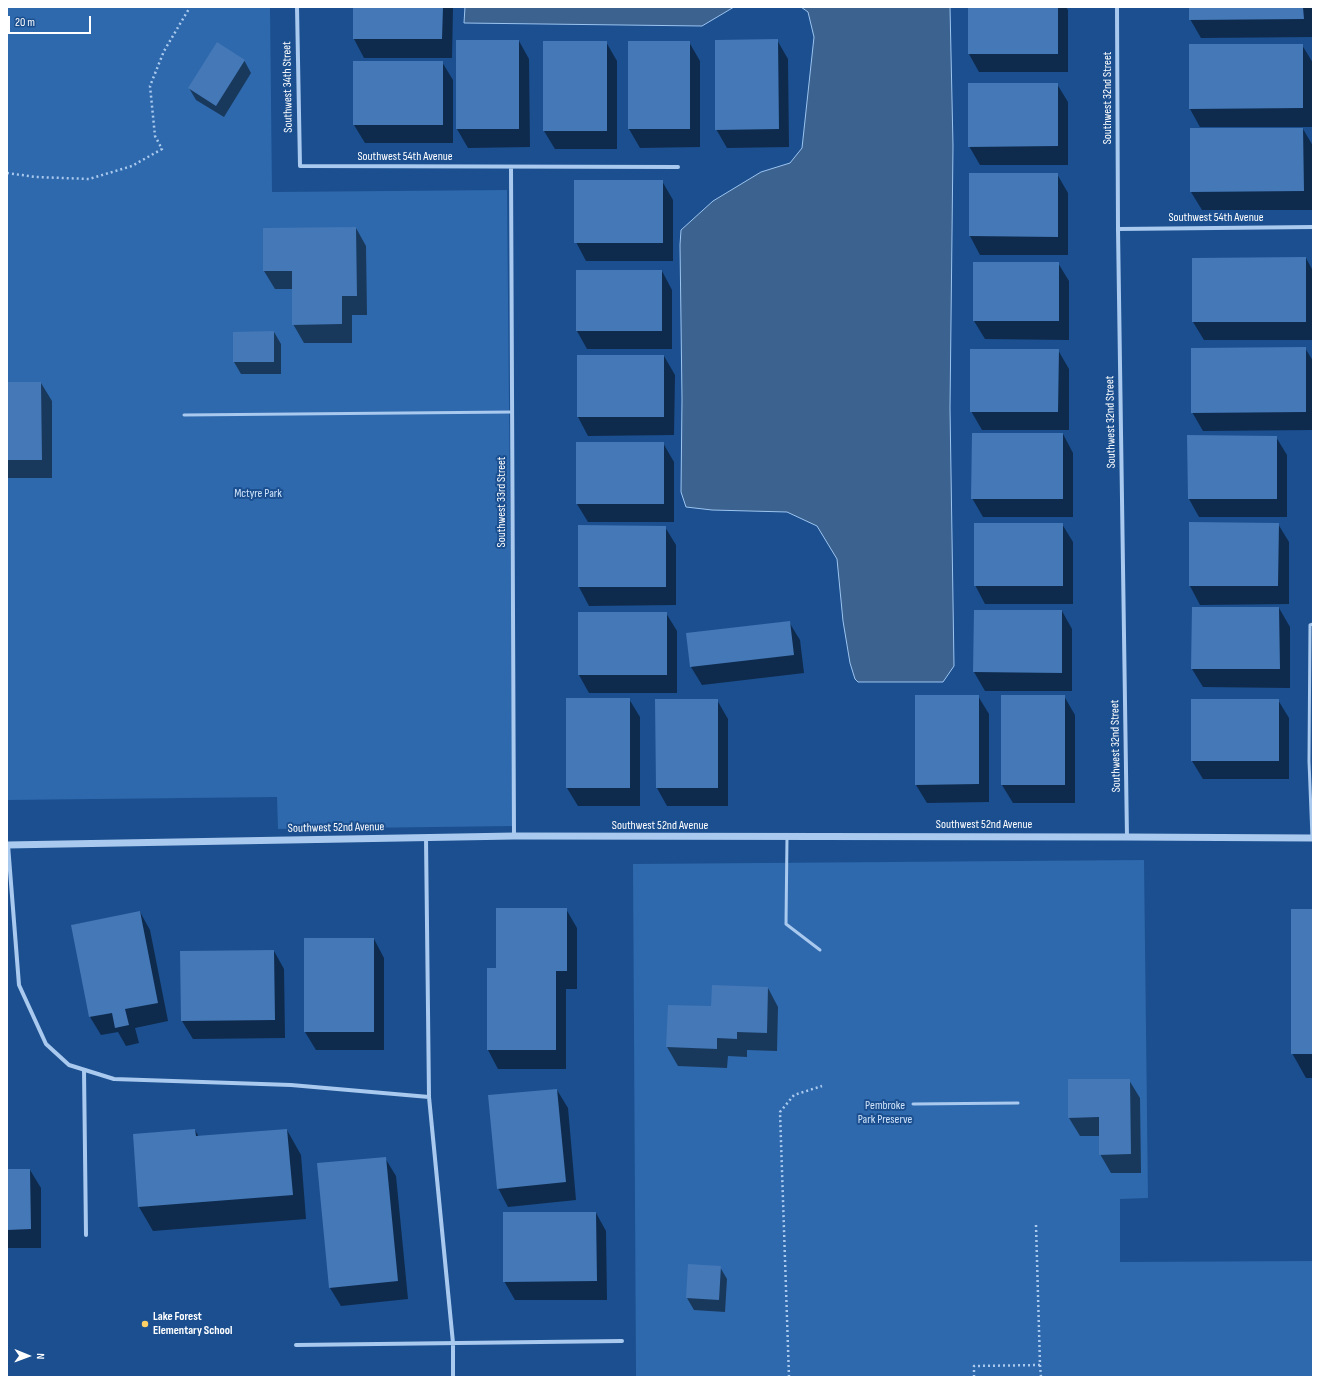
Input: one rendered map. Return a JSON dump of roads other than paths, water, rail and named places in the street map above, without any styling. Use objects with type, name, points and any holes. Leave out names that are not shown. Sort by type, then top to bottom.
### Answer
[{"type":"street","name":"Southwest 34th Street","points":[[297,7],[300,166]]},
{"type":"street","name":"Southwest 32nd Street","points":[[1117,7],[1118,229],[1127,837]]},
{"type":"street","name":"Southwest 54th Avenue","points":[[300,166],[510,168],[678,167]]},
{"type":"street","name":"Southwest 33rd Street","points":[[510,168],[514,836]]},
{"type":"street","name":"Southwest 54th Avenue","points":[[1118,229],[1313,227]]},
{"type":"street","name":"Southwest 52nd Avenue","points":[[7,845],[514,836],[1312,838]]},
{"type":"street","points":[[426,838],[429,1097],[453,1343],[453,1377]]},
{"type":"street","points":[[7,845],[19,985],[46,1044],[69,1065],[114,1079],[291,1085],[429,1097]]},
{"type":"street","points":[[84,1070],[86,1235]]},
{"type":"street","points":[[296,1346],[622,1341]]},
{"type":"lane","points":[[184,416],[512,412]]},
{"type":"lane","points":[[1312,838],[1310,626],[1313,624]]},
{"type":"lane","points":[[787,837],[786,924],[820,950]]},
{"type":"lane","points":[[913,1104],[1018,1103]]},
{"type":"place","name":"Lake Forest Elementary School","points":[[145,1324]]},
{"type":"park label","name":"Mctyre Park","points":[[258,494]]},
{"type":"park label","name":"Pembroke Park Preserve","points":[[885,1113]]}]
